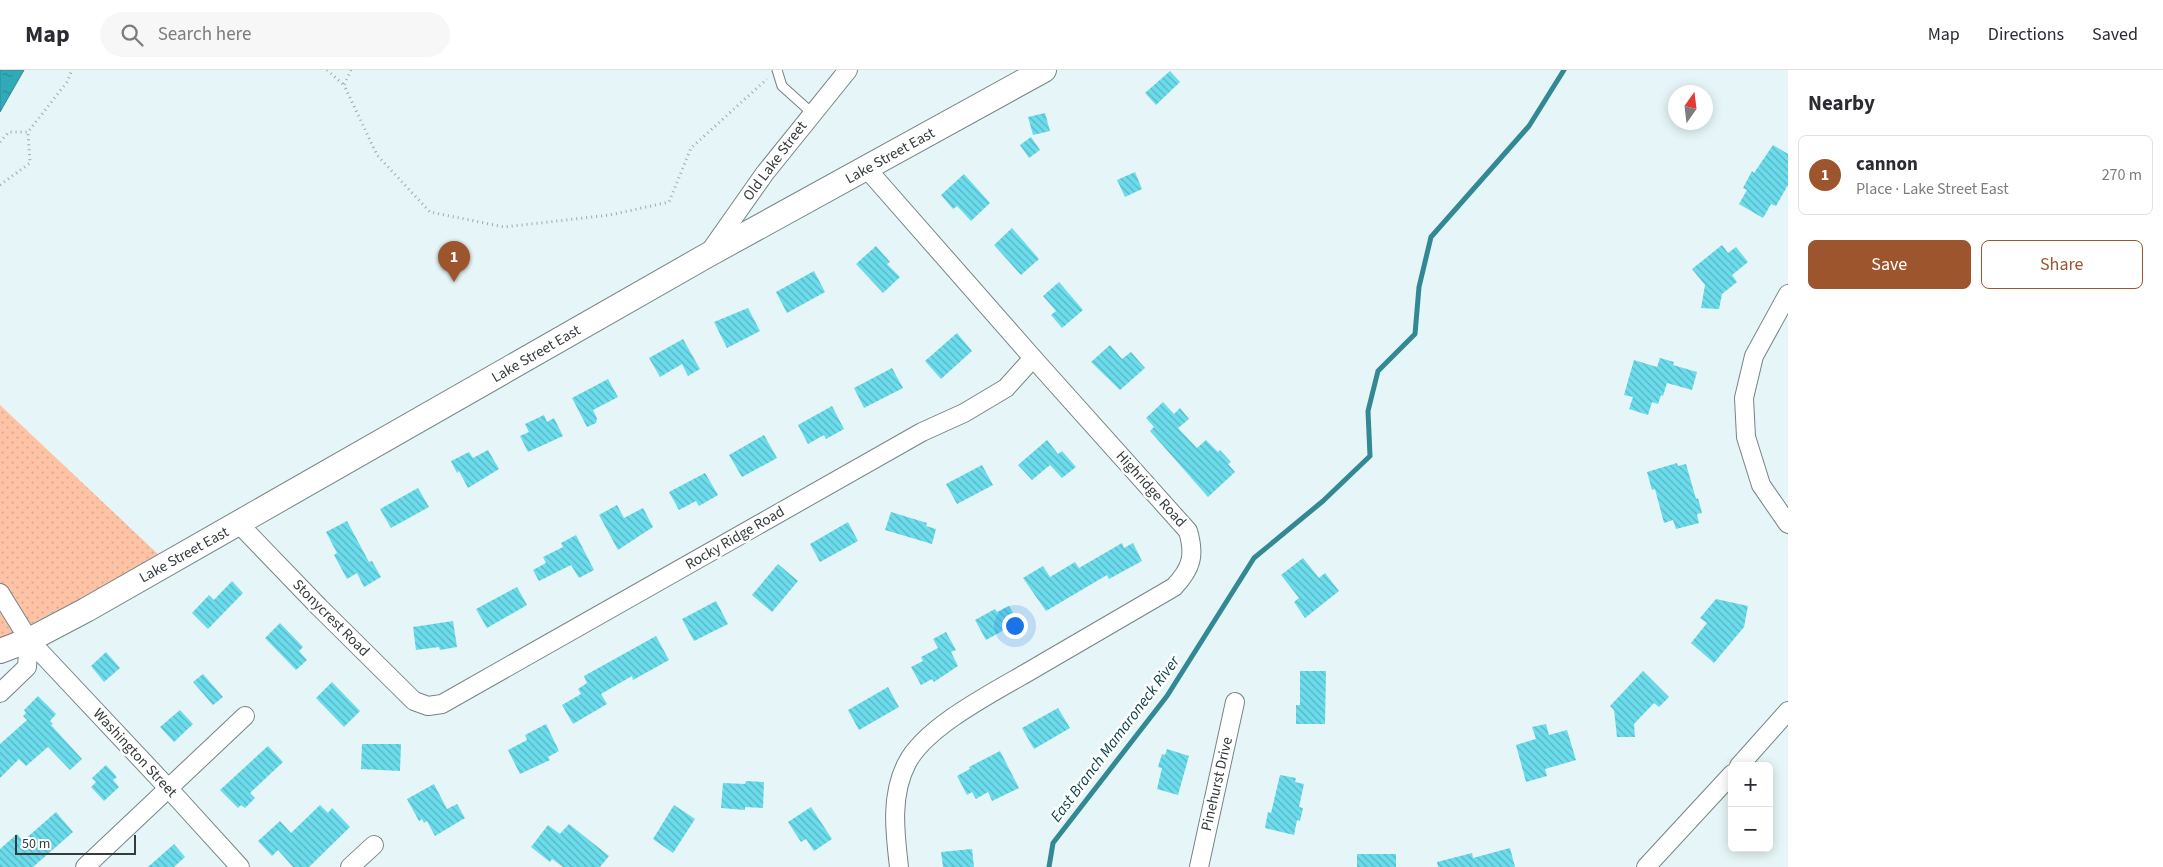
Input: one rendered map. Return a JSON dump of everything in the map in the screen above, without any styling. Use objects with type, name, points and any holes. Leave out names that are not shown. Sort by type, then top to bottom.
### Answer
[{"type":"main road","name":"Lake Street East","points":[[0,651],[29,640],[239,524],[706,256],[868,169],[1044,70]]},
{"type":"street","name":"Old Lake Street","points":[[706,256],[765,173],[848,70]]},
{"type":"street","name":"Highridge Road","points":[[868,169],[1033,358],[1188,531],[1193,549],[1186,573],[1174,587],[955,715],[919,746],[903,771],[895,803],[899,867]]},
{"type":"street","points":[[1788,294],[1754,356],[1744,398],[1746,437],[1761,485],[1788,524]]},
{"type":"street","name":"Rocky Ridge Road","points":[[428,706],[442,704],[922,432],[964,413],[1006,388],[1033,358]]},
{"type":"street","name":"Stonycrest Road","points":[[239,524],[414,701],[428,706]]},
{"type":"street","name":"Washington Street","points":[[0,593],[29,640],[240,867]]},
{"type":"street","points":[[0,693],[27,667],[29,640]]},
{"type":"street","name":"Pinehurst Drive","points":[[1199,867],[1235,702]]},
{"type":"street","points":[[1743,762],[1788,711]]},
{"type":"street","points":[[85,867],[245,716]]},
{"type":"street","points":[[1646,867],[1728,778]]},
{"type":"street","points":[[350,867],[374,845]]},
{"type":"lane","points":[[777,70],[782,86],[812,113]]},
{"type":"path","points":[[0,185],[30,163],[28,132],[66,82],[72,70]]},
{"type":"path","points":[[327,70],[344,85],[377,155],[430,212],[504,227],[610,215],[669,202],[691,148],[777,70]]},
{"type":"path","points":[[344,85],[350,70]]},
{"type":"path","points":[[0,142],[9,132],[28,132]]},
{"type":"shaded area","points":[[0,405],[161,557],[0,640]]},
{"type":"water","points":[[0,70],[24,70],[0,112]]},
{"type":"building","points":[[1170,71],[1180,82],[1156,105],[1145,93]]},
{"type":"building","points":[[1045,113],[1050,131],[1033,135],[1028,117]]},
{"type":"building","points":[[1031,137],[1040,150],[1029,158],[1020,145]]},
{"type":"building","points":[[1773,145],[1788,154],[1788,185],[1776,206],[1771,204],[1763,218],[1739,204],[1747,190],[1743,188],[1752,171],[1754,173]]},
{"type":"building","points":[[1135,172],[1142,189],[1125,197],[1117,180]]},
{"type":"building","points":[[964,174],[990,203],[971,221],[957,206],[953,209],[941,195]]},
{"type":"building","points":[[1012,228],[1039,259],[1021,275],[994,245]]},
{"type":"building","points":[[1722,245],[1728,253],[1736,247],[1748,262],[1732,275],[1737,282],[1722,294],[1719,309],[1701,308],[1705,285],[1692,269]]},
{"type":"building","points":[[876,246],[890,262],[887,264],[900,277],[883,293],[856,264]]},
{"type":"building","points":[[814,271],[825,292],[787,313],[776,292]]},
{"type":"building","points":[[1059,282],[1083,310],[1062,328],[1051,315],[1056,311],[1043,296]]},
{"type":"building","points":[[748,308],[760,331],[727,348],[714,322]]},
{"type":"building","points":[[957,333],[972,351],[941,379],[925,361]]},
{"type":"building","points":[[683,339],[700,369],[688,376],[682,364],[660,377],[649,358]]},
{"type":"building","points":[[1110,345],[1122,359],[1131,352],[1145,368],[1120,390],[1091,362]]},
{"type":"building","points":[[1660,358],[1674,362],[1673,365],[1697,372],[1692,390],[1667,383],[1658,404],[1652,402],[1648,415],[1629,409],[1633,397],[1624,395],[1634,360],[1657,367]]},
{"type":"building","points":[[892,368],[903,388],[864,408],[854,388]]},
{"type":"building","points":[[608,379],[618,397],[593,410],[597,418],[596,423],[587,427],[572,398]]},
{"type":"building","points":[[1163,402],[1174,414],[1180,408],[1189,419],[1178,428],[1197,448],[1206,440],[1218,452],[1220,450],[1231,462],[1228,464],[1235,472],[1208,497],[1150,431],[1154,427],[1146,418]]},
{"type":"building","points":[[832,406],[844,429],[826,439],[824,435],[808,444],[798,425]]},
{"type":"building","points":[[544,415],[547,422],[554,418],[563,436],[528,452],[520,436],[529,432],[525,424]]},
{"type":"building","points":[[764,435],[777,458],[742,477],[729,455]]},
{"type":"building","points":[[1047,440],[1058,454],[1062,451],[1076,467],[1062,478],[1050,465],[1032,480],[1018,465]]},
{"type":"building","points":[[488,450],[499,469],[468,488],[451,461],[469,452],[473,458]]},
{"type":"building","points":[[1677,463],[1678,466],[1686,464],[1702,513],[1697,514],[1699,523],[1676,529],[1673,520],[1664,523],[1655,489],[1652,490],[1647,472]]},
{"type":"building","points":[[982,465],[993,485],[957,504],[946,484]]},
{"type":"building","points":[[705,473],[718,495],[699,506],[696,501],[679,510],[669,492]]},
{"type":"building","points":[[418,488],[429,507],[391,528],[380,509]]},
{"type":"building","points":[[617,505],[624,518],[643,508],[653,527],[618,550],[599,515]]},
{"type":"building","points":[[891,512],[927,523],[926,526],[936,529],[932,544],[885,530]]},
{"type":"building","points":[[347,521],[369,562],[372,561],[381,577],[364,587],[357,573],[347,579],[334,555],[337,553],[326,532]]},
{"type":"building","points":[[848,522],[858,541],[820,562],[810,544]]},
{"type":"building","points":[[576,535],[594,570],[579,578],[571,565],[539,581],[533,570],[546,563],[543,557],[563,547],[561,543]]},
{"type":"building","points":[[1122,543],[1124,548],[1133,543],[1142,561],[1109,579],[1107,575],[1046,611],[1023,578],[1043,566],[1050,577],[1075,562],[1079,568]]},
{"type":"building","points":[[1303,558],[1319,578],[1325,573],[1339,591],[1305,618],[1294,602],[1299,598],[1281,575]]},
{"type":"building","points":[[778,564],[798,581],[772,612],[752,595]]},
{"type":"building","points":[[232,581],[243,593],[208,629],[192,613],[209,595],[214,600]]},
{"type":"building","points":[[517,587],[527,605],[487,628],[476,609]]},
{"type":"building","points":[[1716,599],[1748,606],[1744,627],[1714,663],[1691,643],[1707,623],[1700,618]]},
{"type":"building","points":[[716,601],[728,624],[694,641],[682,619]]},
{"type":"building","points":[[1009,606],[1020,625],[1008,632],[1006,629],[986,640],[975,620],[995,609],[997,612]]},
{"type":"building","points":[[453,621],[457,647],[440,650],[439,647],[416,650],[413,627]]},
{"type":"building","points":[[280,623],[303,647],[299,651],[307,660],[296,670],[265,638]]},
{"type":"building","points":[[946,632],[956,650],[951,652],[958,666],[934,682],[932,679],[921,685],[911,667],[923,661],[921,657],[938,648],[933,639]]},
{"type":"building","points":[[656,636],[669,660],[633,680],[632,676],[601,694],[607,704],[573,724],[562,705],[581,694],[578,689],[587,683],[584,676]]},
{"type":"building","points":[[106,652],[120,668],[104,682],[91,666]]},
{"type":"building","points":[[1300,671],[1326,671],[1325,724],[1296,724],[1296,705],[1300,705]]},
{"type":"building","points":[[1643,671],[1669,697],[1659,707],[1654,703],[1634,724],[1635,737],[1617,737],[1614,710],[1610,706]]},
{"type":"building","points":[[203,674],[223,697],[213,705],[193,682]]},
{"type":"building","points":[[332,682],[360,711],[344,727],[316,698]]},
{"type":"building","points":[[888,687],[899,707],[859,730],[848,710]]},
{"type":"building","points":[[38,696],[56,714],[50,721],[53,724],[51,725],[82,759],[70,770],[48,747],[26,766],[19,759],[0,778],[0,744],[27,720],[23,716],[26,713],[24,710]]},
{"type":"building","points":[[1058,708],[1070,728],[1034,749],[1022,728]]},
{"type":"building","points":[[180,710],[193,724],[174,742],[160,727]]},
{"type":"building","points":[[546,724],[559,751],[548,757],[550,760],[520,774],[508,750],[527,740],[525,735]]},
{"type":"building","points":[[1546,724],[1549,735],[1567,730],[1576,760],[1545,769],[1547,776],[1526,782],[1516,745],[1536,739],[1532,727]]},
{"type":"building","points":[[362,744],[401,744],[400,771],[361,769]]},
{"type":"building","points":[[268,746],[283,762],[250,793],[255,798],[245,808],[241,805],[238,808],[220,790]]},
{"type":"building","points":[[1167,749],[1189,756],[1178,795],[1157,789],[1162,768],[1158,767],[1162,754],[1165,755]]},
{"type":"building","points":[[1000,751],[1019,788],[992,801],[988,792],[976,799],[972,792],[967,795],[957,776],[970,769],[969,767]]},
{"type":"building","points":[[106,765],[117,777],[113,780],[119,787],[104,801],[91,787],[96,782],[92,778]]},
{"type":"building","points":[[1280,775],[1296,778],[1295,782],[1304,784],[1299,807],[1303,808],[1300,821],[1297,820],[1294,835],[1265,828],[1268,812],[1271,813]]},
{"type":"building","points":[[746,781],[764,782],[763,808],[745,807],[745,810],[721,808],[723,783],[745,784]]},
{"type":"building","points":[[434,784],[447,809],[457,804],[465,818],[435,836],[427,821],[424,823],[422,819],[419,821],[407,799]]},
{"type":"building","points":[[320,805],[328,813],[332,808],[350,827],[309,867],[293,867],[278,850],[272,856],[258,841],[280,821],[291,833]]},
{"type":"building","points":[[674,805],[695,819],[673,853],[653,839]]},
{"type":"building","points":[[811,807],[832,839],[814,851],[806,839],[801,842],[788,822]]},
{"type":"building","points":[[56,812],[73,832],[33,867],[0,867],[0,849],[17,834],[23,841]]},
{"type":"building","points":[[569,824],[609,856],[600,867],[563,867],[552,859],[550,862],[531,847],[548,825],[560,834]]},
{"type":"building","points":[[174,844],[185,857],[174,867],[148,867]]},
{"type":"building","points":[[1510,848],[1515,867],[1438,867],[1437,862],[1472,853],[1473,858]]},
{"type":"building","points":[[972,849],[974,867],[943,867],[941,852]]},
{"type":"building","points":[[1357,854],[1396,854],[1396,867],[1357,867]]},
{"type":"waterway","name":"East Branch Mamaroneck River","points":[[1049,867],[1053,843],[1167,696],[1254,558],[1323,501],[1370,456],[1368,411],[1378,371],[1415,334],[1419,287],[1431,237],[1529,126],[1564,70]]},
{"type":"place","name":"cannon","points":[[454,282]]}]
